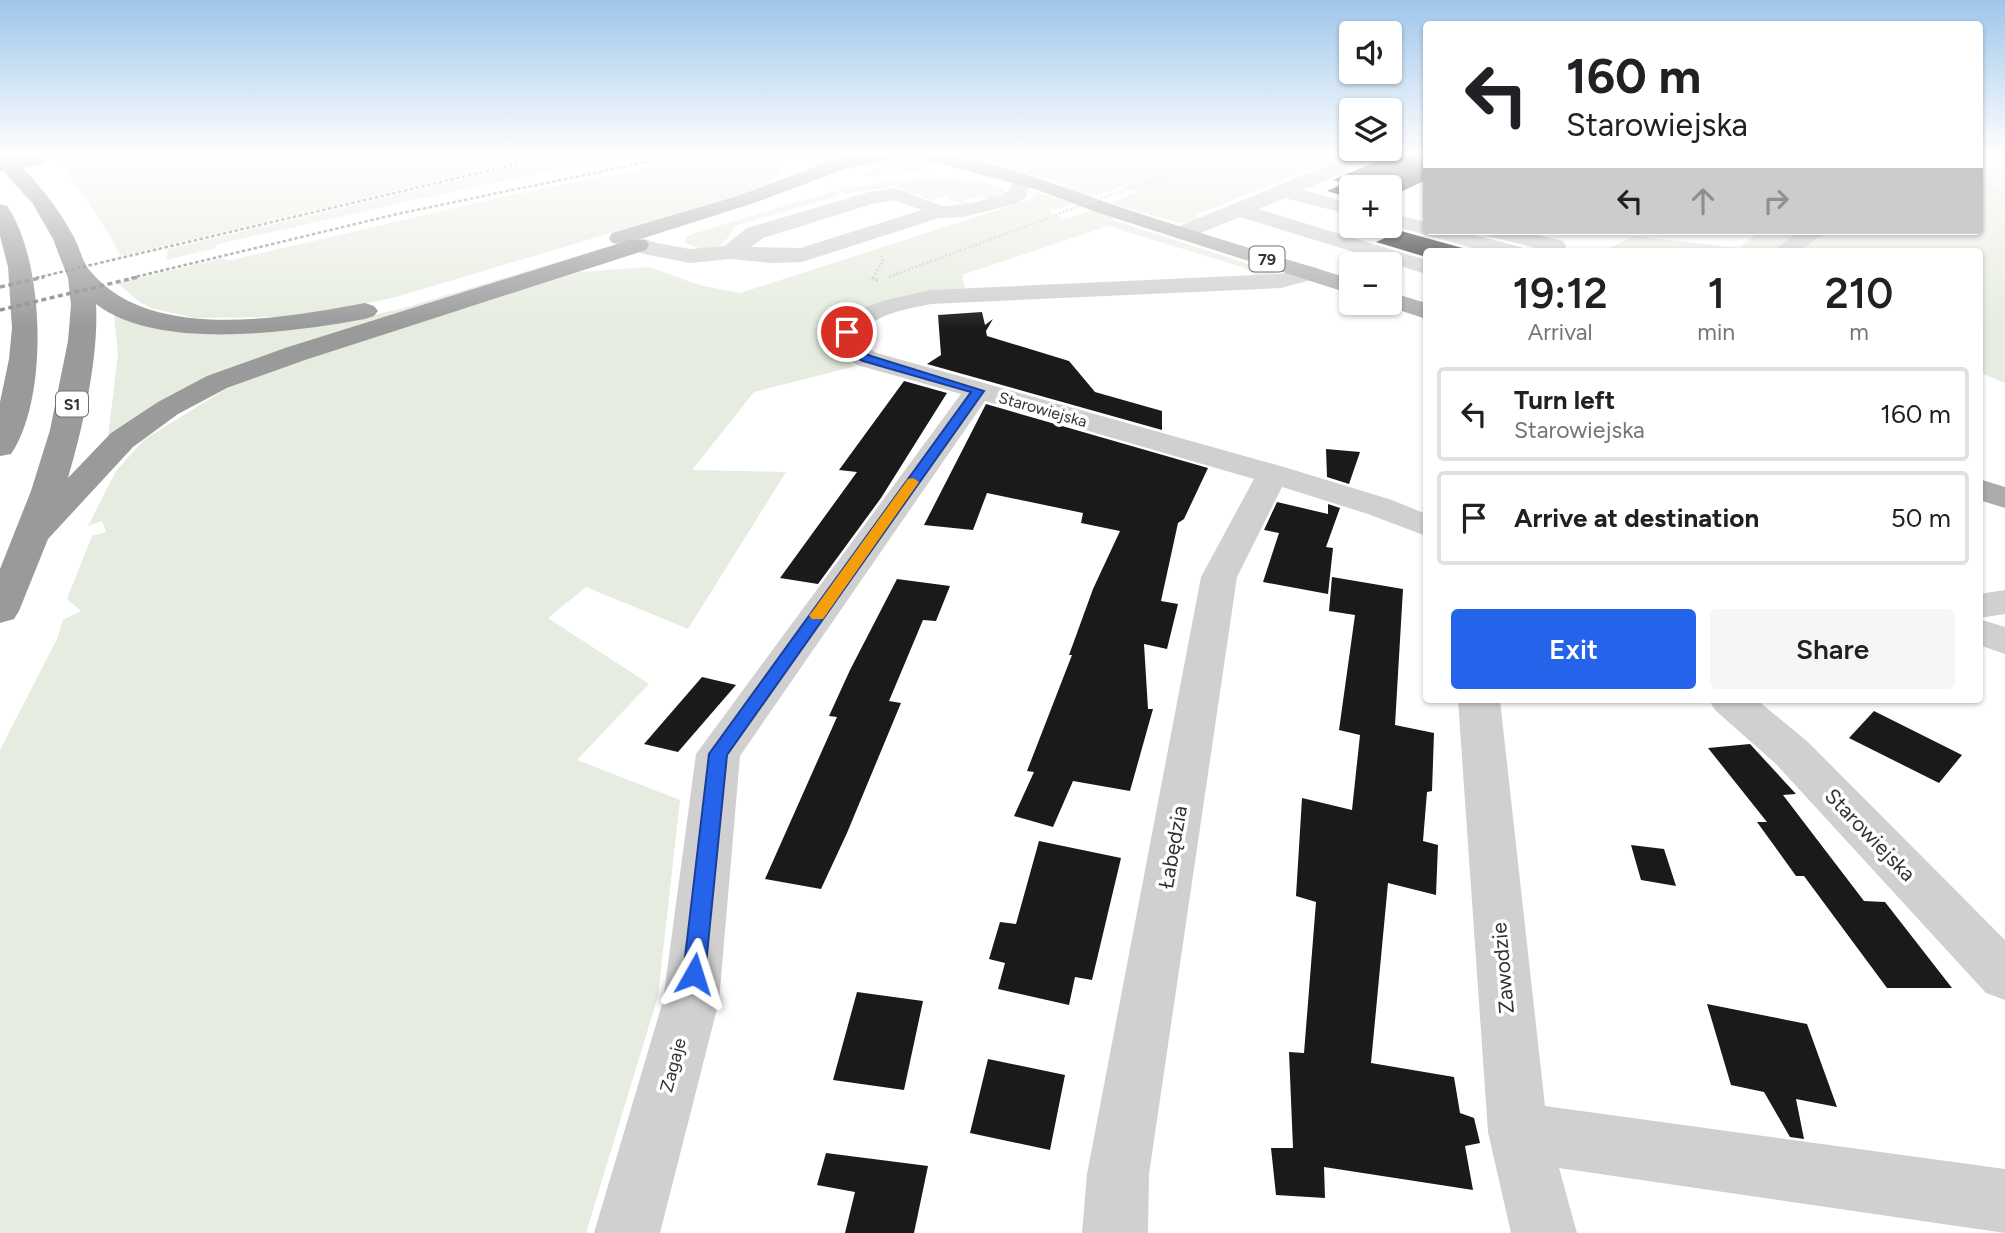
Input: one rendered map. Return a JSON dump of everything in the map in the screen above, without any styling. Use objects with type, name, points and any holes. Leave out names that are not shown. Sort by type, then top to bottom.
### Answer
[{"type":"highway","points":[[0,447],[20,380],[26,327],[17,259],[1,213]]},
{"type":"highway","name":"S1","points":[[0,611],[32,536],[61,454],[71,411],[84,299],[68,250],[49,213]]},
{"type":"highway","points":[[75,269],[115,306],[143,317],[192,324],[256,324],[339,316],[411,301],[629,241]]},
{"type":"highway","points":[[32,536],[122,440],[168,408],[217,382],[629,241]]},
{"type":"main road","points":[[629,241],[709,213]]},
{"type":"main road","points":[[629,241],[732,213]]},
{"type":"main road","name":"79","points":[[1120,213],[1339,283]]},
{"type":"main road","points":[[1402,303],[1423,310]]},
{"type":"main road","points":[[1983,490],[2005,498]]},
{"type":"street","points":[[730,252],[755,233],[821,213]]},
{"type":"street","points":[[629,241],[690,256],[730,252],[774,256],[803,255],[935,213]]},
{"type":"street","points":[[1183,233],[1229,213]]},
{"type":"street","points":[[1249,213],[1423,266]]},
{"type":"street","points":[[803,218],[854,239]]},
{"type":"street","points":[[1402,219],[1423,218]]},
{"type":"street","points":[[1449,235],[1498,248]]},
{"type":"street","points":[[1513,235],[1557,245]]},
{"type":"street","points":[[1788,248],[1808,235]]},
{"type":"street","name":"Starowiejska","points":[[1310,273],[1281,281],[961,295],[904,302],[869,315],[852,326],[846,339],[852,351],[867,359],[1273,474],[1380,507],[1423,525]]},
{"type":"street","name":"Zagaje","points":[[627,1233],[691,1001],[718,754],[978,391]]},
{"type":"street","name":"Łabędzia","points":[[1115,1233],[1118,1174],[1219,577],[1273,474]]},
{"type":"street","points":[[1983,605],[2005,602]]},
{"type":"street","points":[[1983,633],[2005,641]]},
{"type":"street","name":"Zawodzie","points":[[1479,703],[1518,1132],[1544,1233]]},
{"type":"street","name":"Starowiejska","points":[[1734,703],[1792,752],[2005,976]]},
{"type":"street","points":[[1518,1132],[2005,1201]]},
{"type":"path","points":[[880,281],[1062,213]]},
{"type":"path","points":[[854,239],[881,253],[883,261],[873,279],[880,281],[904,302]]},
{"type":"shaded area","points":[[95,213],[304,213],[121,256]]},
{"type":"shaded area","points":[[322,213],[359,213],[214,245],[217,248],[166,260],[168,249]]},
{"type":"shaded area","points":[[435,213],[679,213],[396,297],[318,313],[277,317],[195,318],[154,309],[141,303],[117,283],[223,258],[227,261]]},
{"type":"shaded area","points":[[762,213],[781,213],[735,226],[721,244],[711,248],[695,247],[686,243],[686,238]]},
{"type":"shaded area","points":[[990,213],[1049,213],[1066,219],[1084,213],[1101,213],[1110,215],[1113,220],[1283,275],[1257,277],[1242,267],[1108,226],[962,275],[965,289],[865,308],[840,323],[836,334],[836,348],[856,366],[754,392],[692,470],[786,472],[688,629],[586,587],[548,618],[649,684],[577,760],[680,800],[658,996],[586,1233],[0,1233],[0,750],[57,639],[63,620],[81,611],[67,599],[92,536],[106,532],[102,521],[88,526],[116,471],[145,439],[226,389],[305,359],[579,272],[650,267],[699,285],[740,293]]},
{"type":"shaded area","points":[[1143,213],[1202,213],[1194,216],[1204,219],[1180,223]]},
{"type":"shaded area","points":[[1983,213],[2005,213],[2005,383],[1983,374],[1983,248],[1739,248],[1755,235],[1983,235]]},
{"type":"shaded area","points":[[1634,236],[1739,248],[1610,248]]},
{"type":"shaded area","points":[[603,248],[607,250],[401,314],[108,437],[118,354],[114,315],[145,326],[169,329],[357,319],[404,308]]},
{"type":"building","points":[[1402,231],[1463,248],[1423,248],[1423,256],[1376,242],[1385,238],[1402,238]]},
{"type":"building","points":[[982,312],[985,325],[993,319],[986,331],[987,336],[1069,361],[1095,392],[1162,411],[1162,430],[927,364],[941,355],[938,315]]},
{"type":"building","points":[[904,381],[947,393],[881,498],[818,584],[780,578],[857,472],[839,470]]},
{"type":"building","points":[[986,404],[1208,468],[1184,519],[1178,523],[1161,601],[1178,604],[1167,649],[1144,644],[1148,709],[1153,709],[1130,791],[1073,781],[1053,827],[1014,816],[1034,772],[1027,771],[1072,655],[1069,655],[1093,589],[1120,531],[1081,523],[1083,513],[987,493],[973,530],[924,525]]},
{"type":"building","points":[[1326,449],[1360,452],[1349,484],[1327,477]]},
{"type":"building","points":[[1277,502],[1328,514],[1328,504],[1340,508],[1326,547],[1333,548],[1328,594],[1263,582],[1279,533],[1264,530]]},
{"type":"building","points":[[1332,577],[1403,589],[1395,725],[1434,733],[1432,791],[1427,792],[1423,841],[1438,845],[1436,895],[1388,883],[1371,1063],[1454,1077],[1460,1113],[1474,1118],[1480,1143],[1465,1146],[1473,1190],[1324,1167],[1325,1198],[1276,1195],[1271,1148],[1293,1148],[1289,1052],[1304,1053],[1316,902],[1296,896],[1302,798],[1352,810],[1360,735],[1339,730],[1355,615],[1329,611]]},
{"type":"building","points":[[897,579],[950,586],[936,621],[923,620],[889,701],[901,703],[847,833],[821,889],[765,879],[837,717],[829,716]]},
{"type":"building","points":[[702,677],[736,685],[678,752],[644,744]]},
{"type":"building","points":[[1874,711],[1962,755],[1939,783],[1849,738]]},
{"type":"building","points":[[1750,744],[1796,794],[1783,795],[1864,901],[1885,902],[1952,988],[1887,988],[1804,876],[1796,876],[1757,822],[1767,822],[1708,748]]},
{"type":"building","points":[[1039,841],[1121,858],[1092,980],[1075,977],[1069,1005],[998,989],[1005,963],[989,959],[1000,922],[1016,924]]},
{"type":"building","points":[[1631,845],[1664,849],[1676,886],[1641,880]]},
{"type":"building","points":[[857,992],[923,1001],[904,1090],[833,1080]]},
{"type":"building","points":[[1707,1004],[1807,1024],[1837,1107],[1796,1099],[1804,1139],[1790,1137],[1764,1092],[1731,1085]]},
{"type":"building","points":[[988,1059],[1065,1075],[1050,1150],[970,1133]]},
{"type":"building","points":[[826,1153],[928,1166],[914,1233],[845,1233],[855,1192],[817,1185]]},
{"type":"railway","points":[[36,278],[312,213]]},
{"type":"railway","points":[[131,278],[404,213]]},
{"type":"railway","points":[[0,287],[44,277]]},
{"type":"railway","points":[[0,310],[138,277]]},
{"type":"slow traffic","points":[[817,615],[913,482]]},
{"type":"route","points":[[694,974],[718,754],[978,391],[867,359],[848,346],[847,332]]}]
